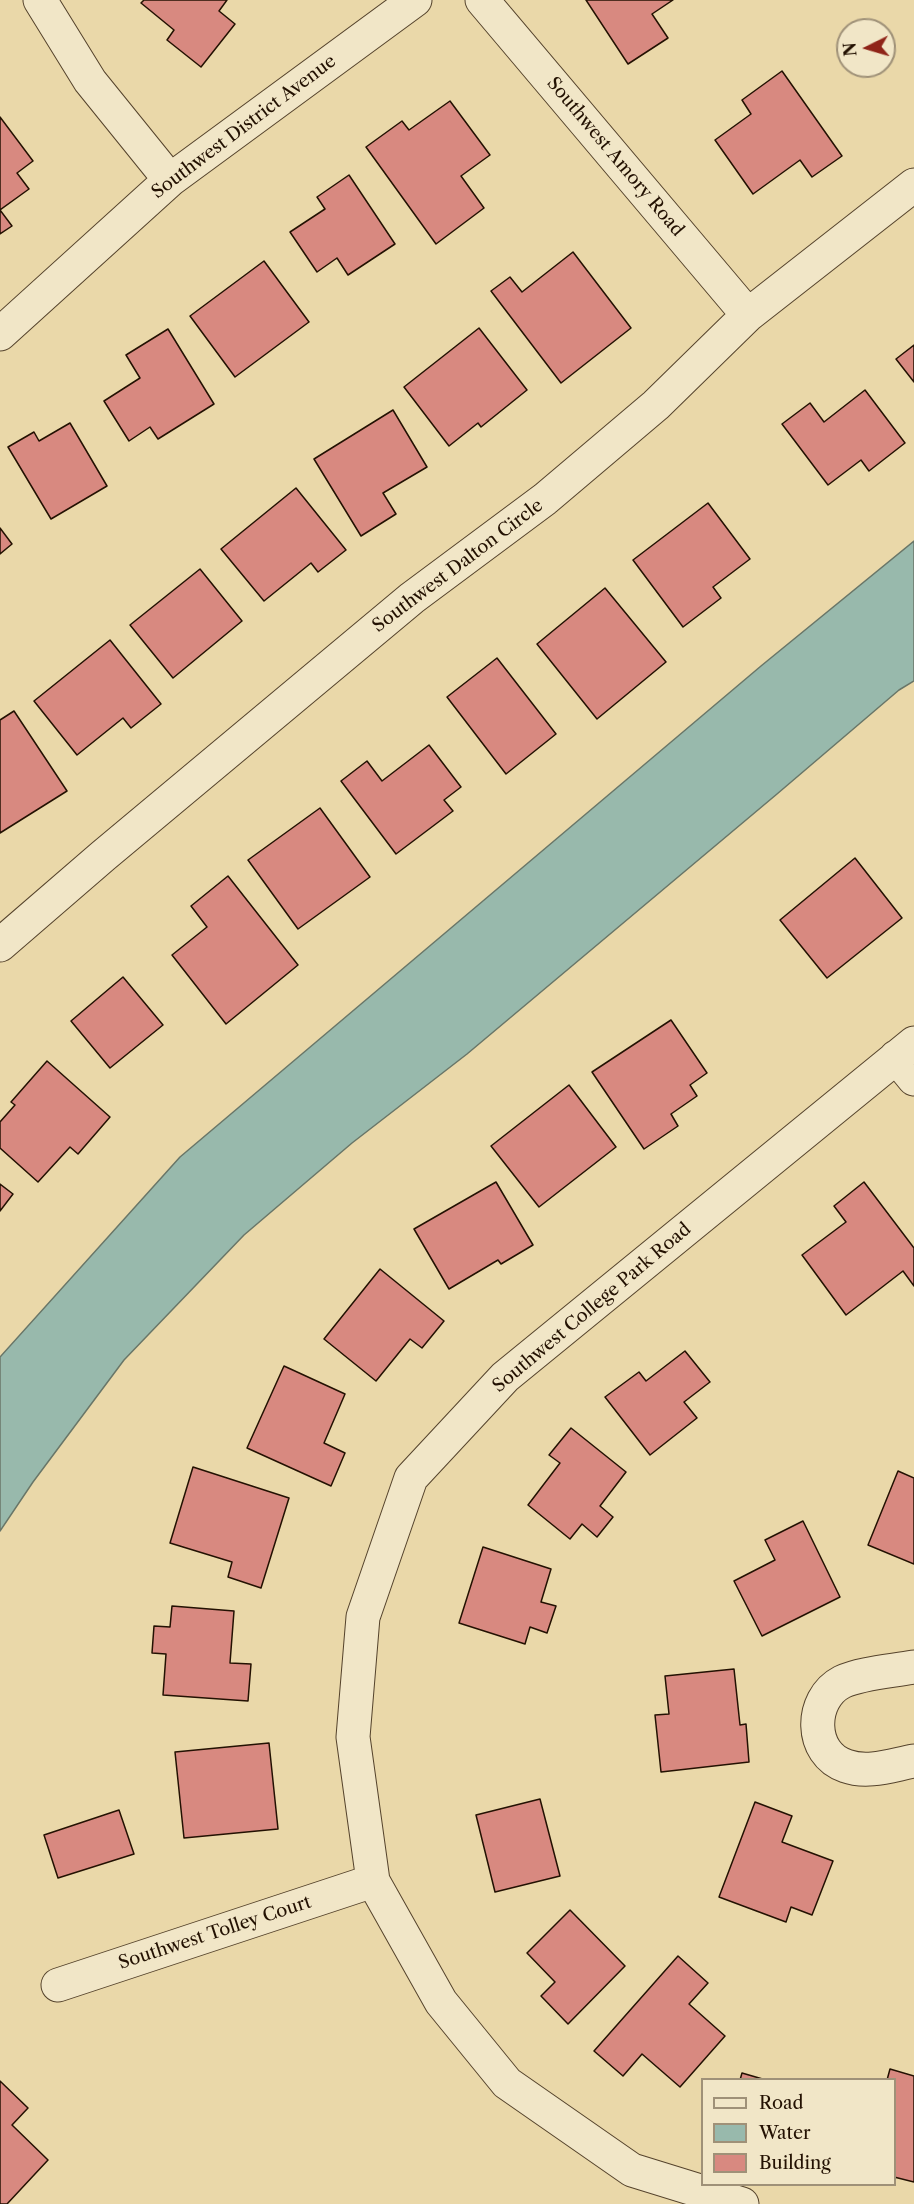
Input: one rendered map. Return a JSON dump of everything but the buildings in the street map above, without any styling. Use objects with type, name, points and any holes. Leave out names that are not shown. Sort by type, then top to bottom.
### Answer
[{"type":"street","points":[[40,0],[90,81],[170,180]]},
{"type":"street","name":"Southwest District Avenue","points":[[0,334],[170,180],[415,0]]},
{"type":"street","name":"Southwest Amory Road","points":[[482,0],[748,315]]},
{"type":"street","name":"Southwest Dalton Circle","points":[[0,945],[412,598],[545,499],[656,405],[748,315],[914,185]]},
{"type":"street","name":"Southwest College Park Road","points":[[742,2204],[632,2170],[507,2083],[441,2002],[373,1881],[352,1737],[363,1617],[411,1478],[505,1377],[908,1060]]},
{"type":"street","points":[[914,1667],[841,1683],[822,1704],[818,1719],[821,1746],[844,1766],[855,1769],[874,1769],[914,1761]]},
{"type":"street","name":"Southwest Tolley Court","points":[[58,1985],[373,1881]]},
{"type":"water","points":[[914,541],[914,681],[899,690],[467,1054],[352,1143],[244,1235],[124,1360],[33,1482],[0,1531],[0,1357],[180,1157],[761,666]]}]
